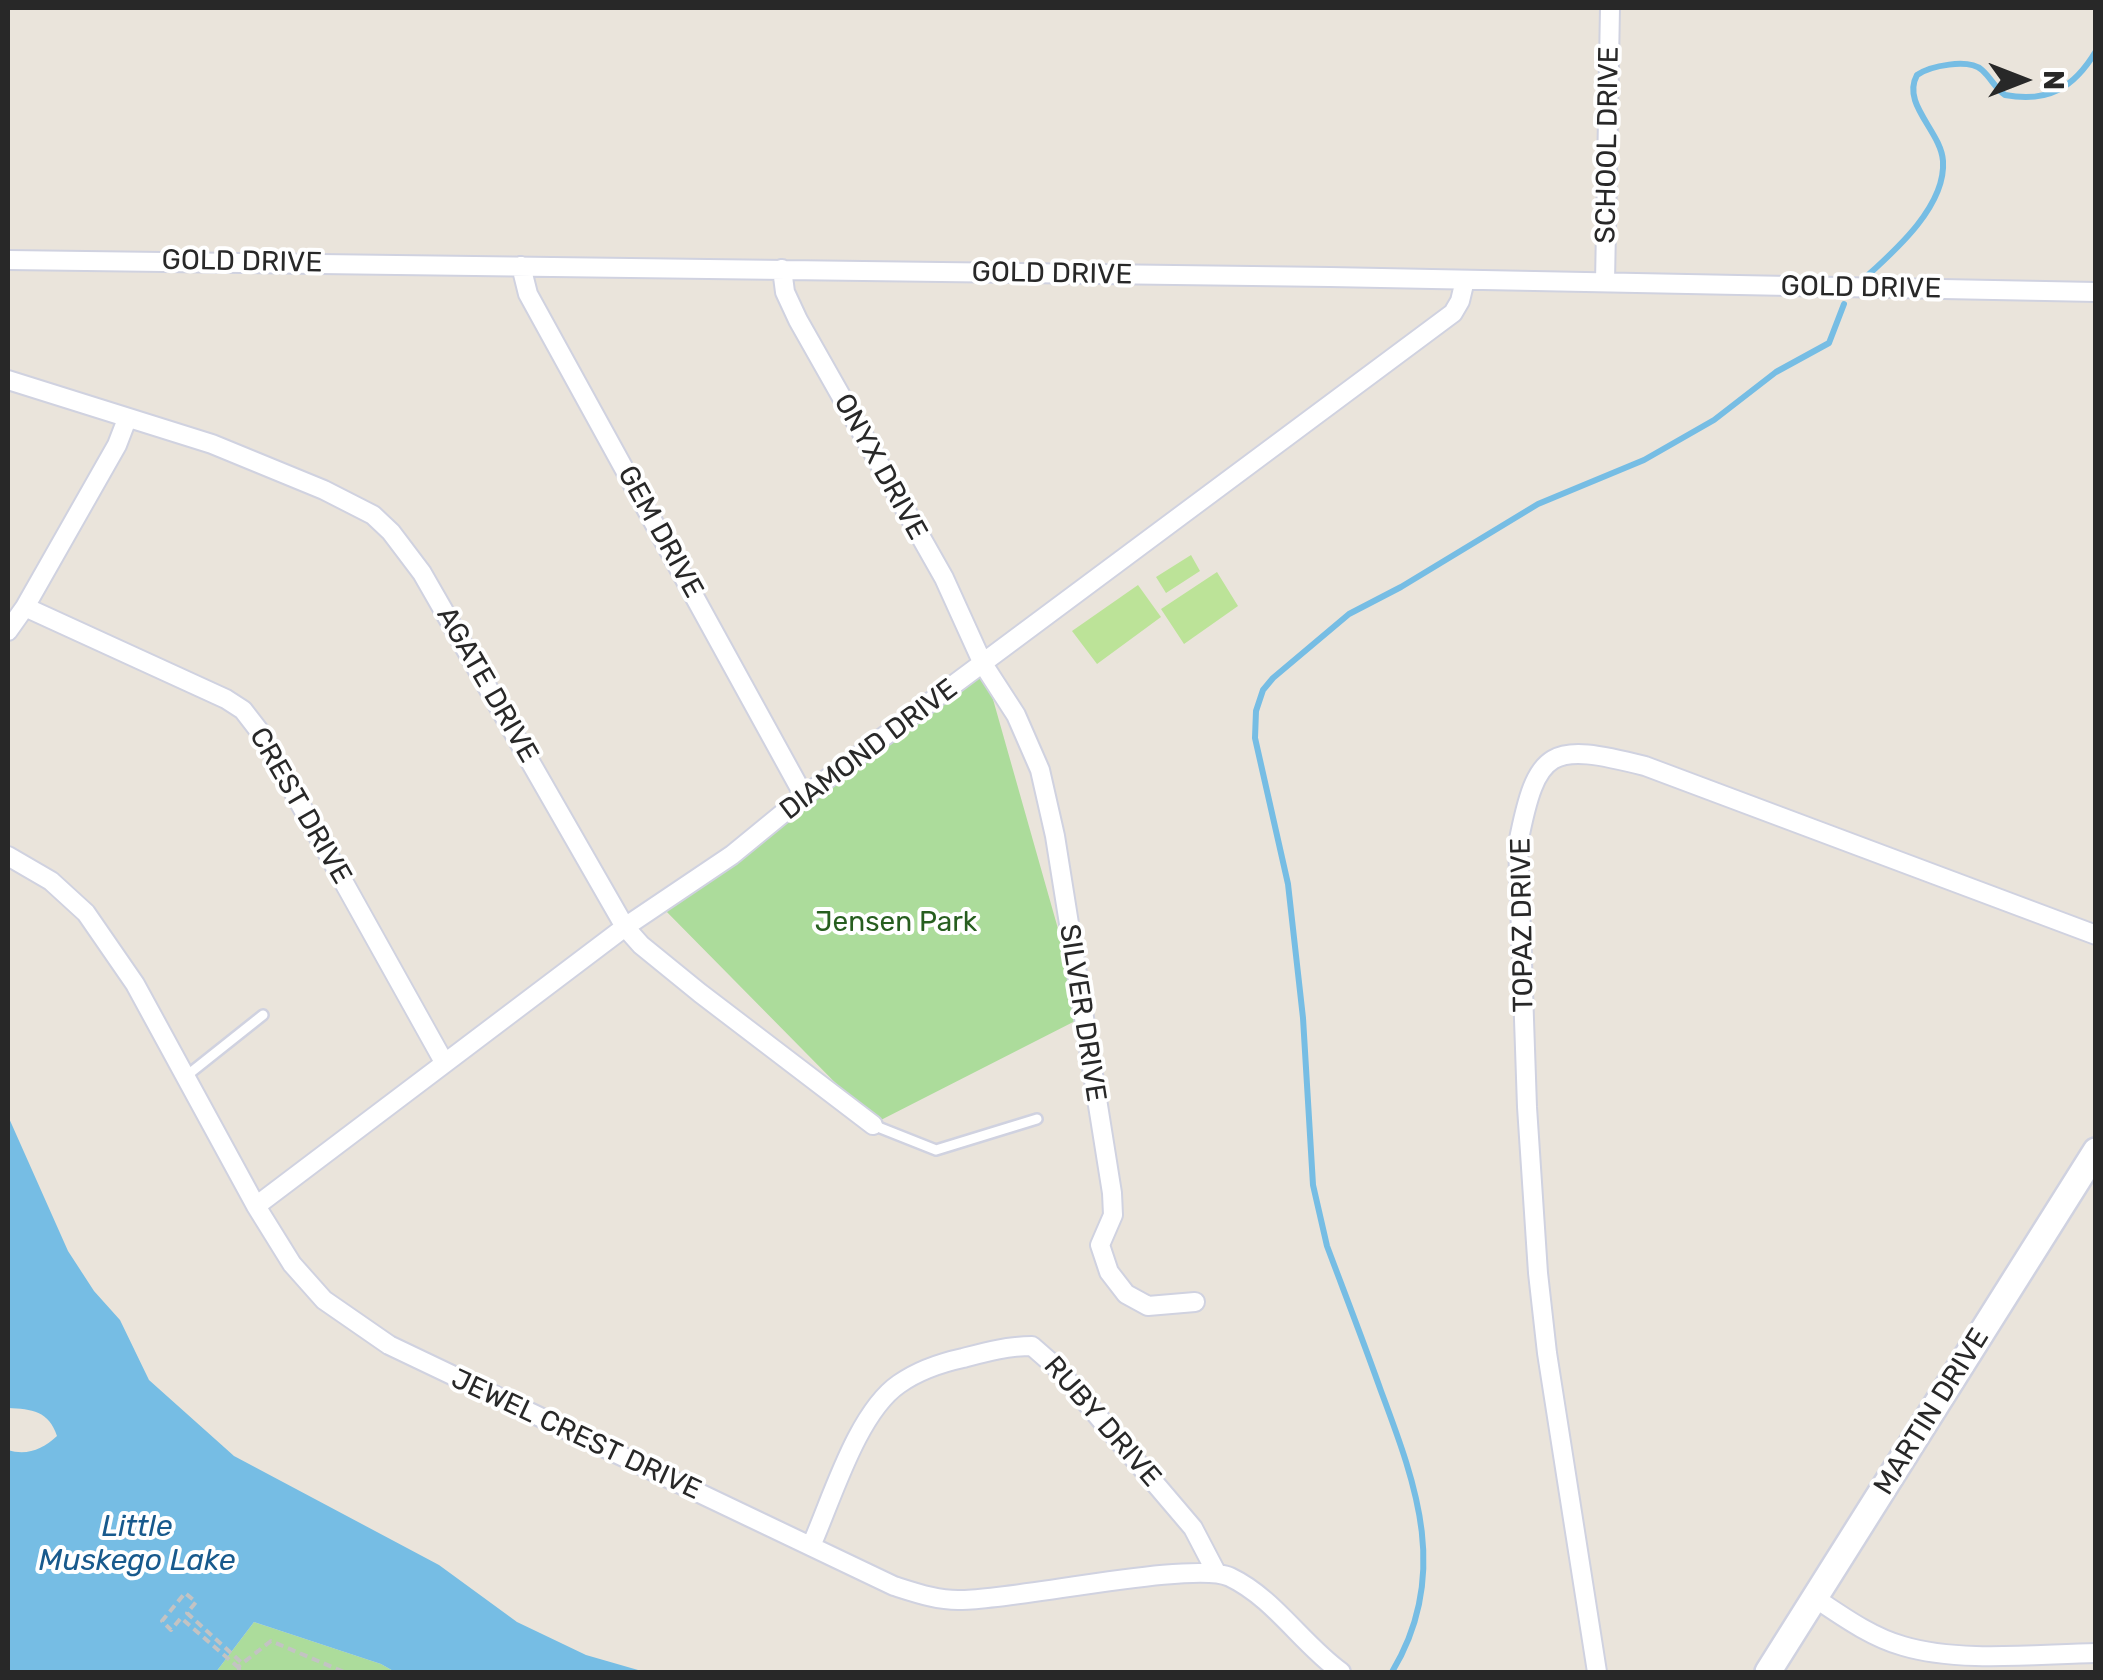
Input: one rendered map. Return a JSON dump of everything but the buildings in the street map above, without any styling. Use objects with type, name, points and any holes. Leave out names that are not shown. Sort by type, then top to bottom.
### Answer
[{"type":"street","name":"SCHOOL DRIVE","points":[[1605,282],[1610,8]]},
{"type":"street","name":"GOLD DRIVE","points":[[8,260],[2096,292]]},
{"type":"street","name":"GEM DRIVE","points":[[522,266],[528,294],[804,796]]},
{"type":"street","name":"ONYX DRIVE","points":[[782,269],[785,292],[798,320],[944,578],[983,664]]},
{"type":"street","name":"DIAMOND DRIVE","points":[[256,1206],[625,927],[732,855],[804,796],[1453,313],[1465,280]]},
{"type":"street","name":"AGATE DRIVE","points":[[8,380],[212,444],[324,490],[373,515],[392,532],[422,573],[625,927],[641,946],[873,1126]]},
{"type":"street","points":[[8,631],[128,419]]},
{"type":"street","name":"CREST DRIVE","points":[[24,608],[243,710],[260,732],[444,1062]]},
{"type":"street","name":"SILVER DRIVE","points":[[983,664],[1016,715],[1040,770],[1056,836],[1112,1193],[1114,1215],[1103,1232],[1100,1252],[1108,1272],[1126,1294],[1148,1306],[1195,1302]]},
{"type":"street","name":"TOPAZ DRIVE","points":[[1597,1672],[1547,1353],[1527,1107],[1518,858],[1525,810],[1538,770],[1551,760],[1583,753],[1645,766],[2096,935]]},
{"type":"street","name":"JEWEL CREST DRIVE","points":[[8,856],[51,881],[86,913],[135,984],[256,1206],[292,1264],[324,1300],[389,1345],[894,1586],[927,1596],[958,1600],[1026,1596],[1166,1575],[1216,1572]]},
{"type":"street","name":"MARTIN DRIVE","points":[[1768,1672],[2096,1151]]},
{"type":"street","name":"RUBY DRIVE","points":[[811,1546],[856,1443],[883,1398],[933,1365],[1012,1346],[1032,1346],[1056,1367],[1193,1528],[1216,1572]]},
{"type":"street","points":[[1216,1572],[1244,1585],[1273,1608],[1341,1672]]},
{"type":"street","points":[[1815,1598],[1880,1638],[1903,1646],[1967,1654],[2096,1654]]},
{"type":"lane","points":[[186,1077],[262,1015]]},
{"type":"lane","points":[[873,1126],[936,1150],[1037,1118]]},
{"type":"path","points":[[185,1593],[196,1602],[187,1613],[240,1668],[182,1618],[172,1630],[162,1621],[185,1593]]},
{"type":"path","points":[[240,1668],[271,1641],[344,1672]]},
{"type":"green space","points":[[1191,555],[1200,571],[1166,593],[1156,577]]},
{"type":"green space","points":[[1217,572],[1238,606],[1184,644],[1161,609]]},
{"type":"green space","points":[[1138,585],[1161,617],[1097,664],[1072,631]]},
{"type":"green space","name":"Jensen Park","points":[[983,664],[1083,1017],[875,1123],[660,905]]},
{"type":"green space","points":[[254,1622],[381,1664],[395,1672],[216,1672]]},
{"type":"water","name":"Little Muskego Lake","points":[[8,1116],[68,1251],[94,1291],[120,1320],[149,1380],[234,1456],[439,1565],[517,1622],[586,1655],[645,1672],[395,1672],[254,1622],[216,1672],[8,1672],[8,1450],[34,1450],[57,1436],[39,1413],[8,1408]]},
{"type":"waterway","points":[[1867,276],[1917,225],[1937,194],[1942,177],[1941,150],[1914,96],[1917,75],[1940,66],[1968,64],[1982,70],[2005,95],[2034,97],[2069,83],[2096,51]]},
{"type":"waterway","points":[[1392,1672],[1410,1636],[1420,1601],[1422,1531],[1406,1462],[1327,1246],[1313,1185],[1303,1018],[1288,884],[1255,738],[1256,711],[1263,690],[1273,678],[1349,614],[1538,504],[1644,460],[1714,420],[1776,372],[1829,343],[1844,304]]}]
